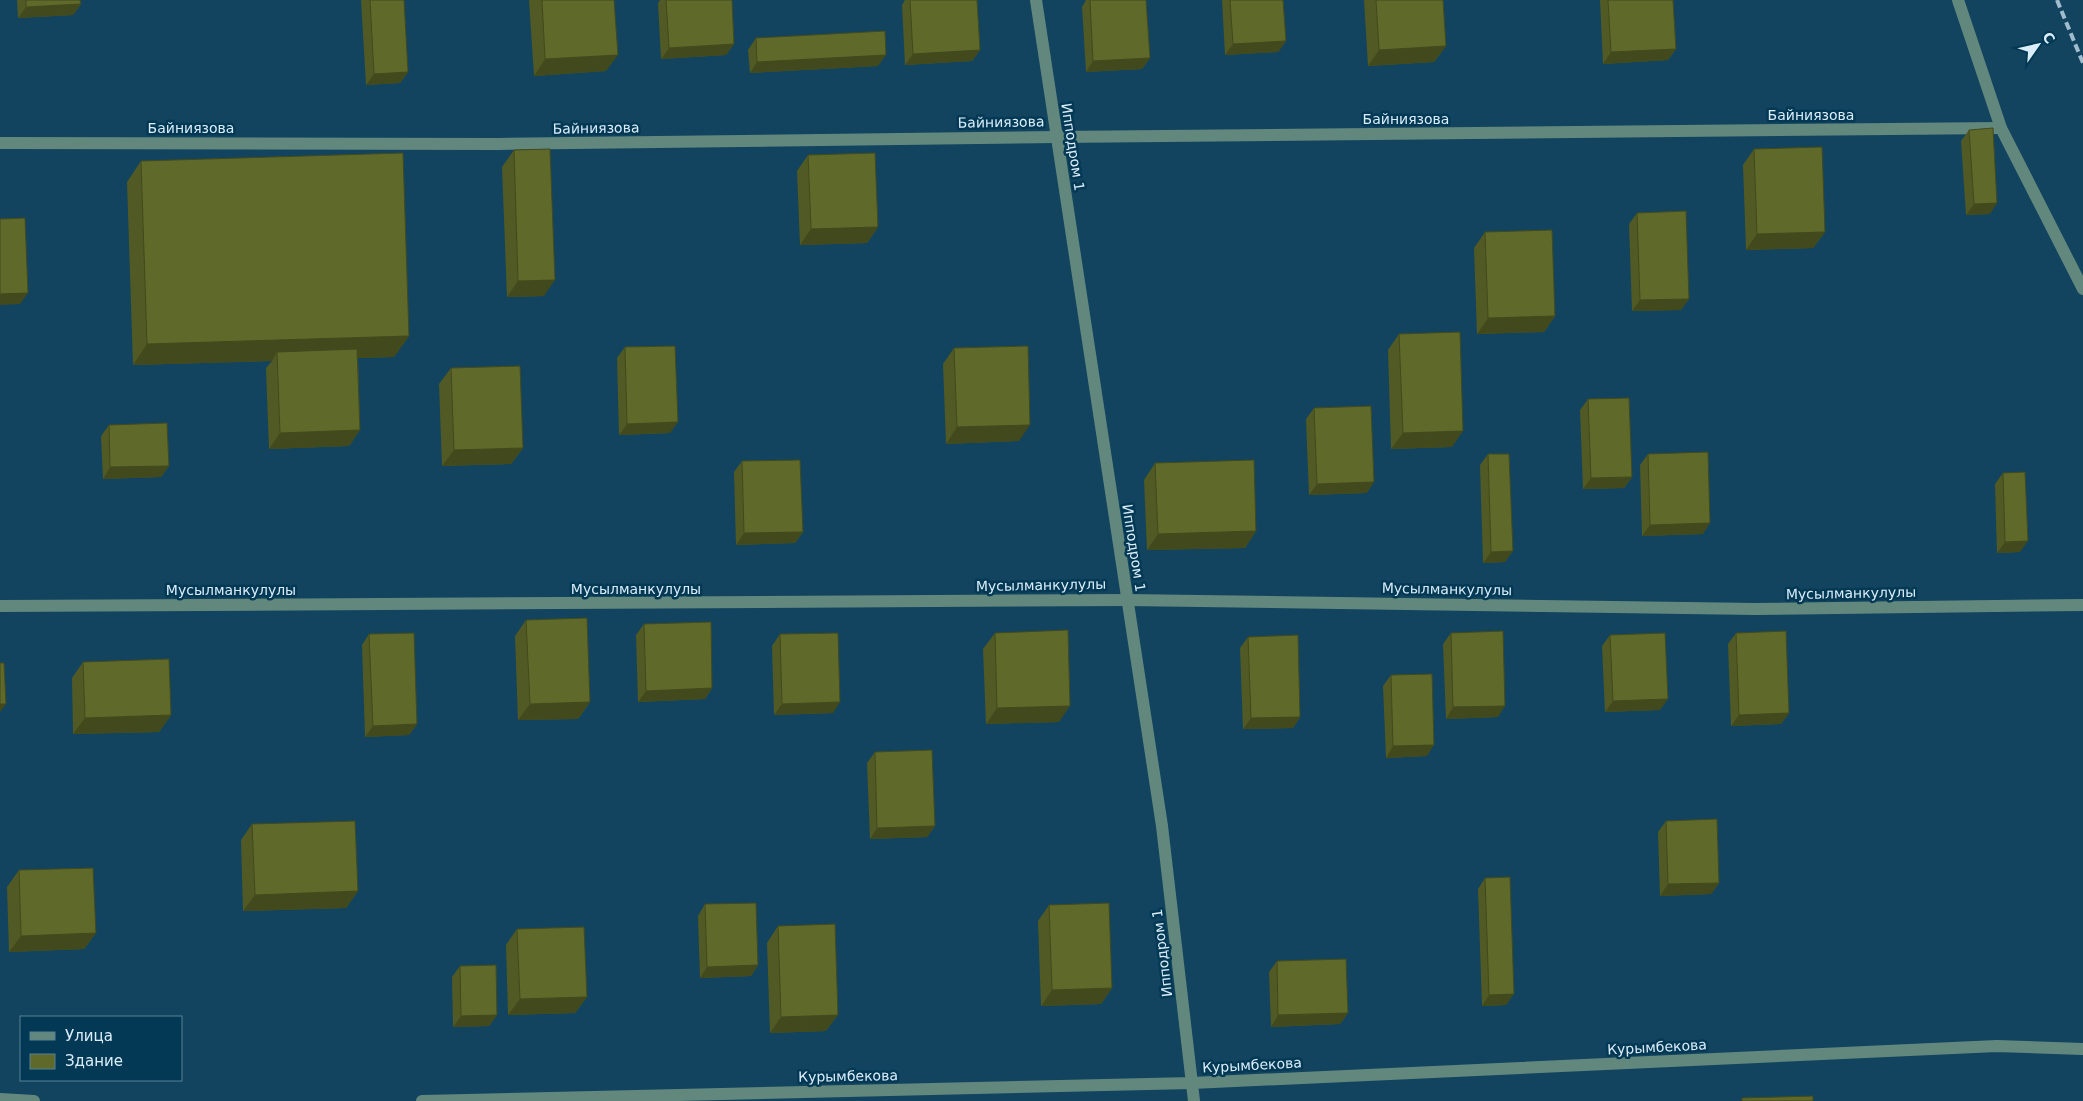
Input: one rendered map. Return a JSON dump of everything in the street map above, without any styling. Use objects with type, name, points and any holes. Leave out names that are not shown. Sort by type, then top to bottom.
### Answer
[{"type":"street","name":"Ипподром 1","points":[[1036,0],[1162,826],[1194,1101]]},
{"type":"street","points":[[1958,0],[2001,128],[2083,289]]},
{"type":"street","name":"Байниязова","points":[[0,143],[498,144],[2001,128]]},
{"type":"street","name":"Мусылманкулулы","points":[[0,606],[1127,600],[1756,609],[2083,606]]},
{"type":"street","name":"Курымбекова","points":[[422,1101],[1192,1083],[1997,1046],[2083,1049]]},
{"type":"street","points":[[0,1099],[34,1101]]},
{"type":"building","points":[[26,0],[80,0],[81,4],[26,7]]},
{"type":"building","points":[[370,0],[404,0],[408,72],[374,74]]},
{"type":"building","points":[[542,0],[614,0],[618,55],[545,59]]},
{"type":"building","points":[[666,0],[732,0],[734,44],[669,48]]},
{"type":"building","points":[[910,0],[977,0],[980,50],[913,54]]},
{"type":"building","points":[[1090,0],[1146,0],[1150,58],[1093,61]]},
{"type":"building","points":[[1230,0],[1283,0],[1286,41],[1233,44]]},
{"type":"building","points":[[1376,0],[1443,0],[1446,46],[1379,50]]},
{"type":"building","points":[[1608,0],[1673,0],[1676,49],[1611,52]]},
{"type":"building","points":[[885,31],[886,55],[757,62],[756,38]]},
{"type":"building","points":[[1993,128],[1997,203],[1974,204],[1969,130]]},
{"type":"building","points":[[1822,147],[1825,232],[1757,234],[1754,149]]},
{"type":"building","points":[[550,149],[555,280],[518,281],[514,150]]},
{"type":"building","points":[[403,153],[409,336],[147,344],[141,161]]},
{"type":"building","points":[[875,153],[878,227],[811,229],[808,155]]},
{"type":"building","points":[[1686,211],[1689,299],[1640,300],[1637,213]]},
{"type":"building","points":[[25,218],[28,293],[0,294],[0,219]]},
{"type":"building","points":[[1552,230],[1555,316],[1488,318],[1485,232]]},
{"type":"building","points":[[1460,332],[1463,431],[1403,433],[1399,334]]},
{"type":"building","points":[[675,346],[678,422],[627,424],[625,347]]},
{"type":"building","points":[[1028,346],[1030,425],[957,427],[954,348]]},
{"type":"building","points":[[357,349],[360,430],[280,433],[277,352]]},
{"type":"building","points":[[520,366],[523,448],[454,450],[451,368]]},
{"type":"building","points":[[1629,398],[1632,477],[1591,478],[1588,399]]},
{"type":"building","points":[[1371,406],[1374,482],[1317,484],[1314,408]]},
{"type":"building","points":[[167,423],[169,466],[110,467],[109,425]]},
{"type":"building","points":[[1708,452],[1710,523],[1650,525],[1648,454]]},
{"type":"building","points":[[1488,454],[1509,454],[1513,551],[1491,552]]},
{"type":"building","points":[[800,460],[803,532],[744,533],[742,461]]},
{"type":"building","points":[[1254,460],[1256,531],[1158,534],[1155,463]]},
{"type":"building","points":[[2025,472],[2028,541],[2005,542],[2003,473]]},
{"type":"building","points":[[587,618],[590,702],[530,704],[526,620]]},
{"type":"building","points":[[711,622],[712,688],[646,691],[644,624]]},
{"type":"building","points":[[1068,630],[1070,706],[997,708],[995,633]]},
{"type":"building","points":[[1503,631],[1505,706],[1453,707],[1451,633]]},
{"type":"building","points":[[1786,631],[1789,713],[1739,715],[1736,633]]},
{"type":"building","points":[[414,633],[417,724],[373,726],[369,634]]},
{"type":"building","points":[[838,633],[840,702],[782,704],[780,634]]},
{"type":"building","points":[[1665,633],[1668,699],[1613,701],[1610,635]]},
{"type":"building","points":[[1298,635],[1300,717],[1251,718],[1248,637]]},
{"type":"building","points":[[169,659],[171,715],[85,718],[83,662]]},
{"type":"building","points":[[0,663],[4,663],[6,704],[0,704]]},
{"type":"building","points":[[1432,674],[1434,745],[1393,746],[1391,675]]},
{"type":"building","points":[[932,750],[935,826],[877,828],[875,752]]},
{"type":"building","points":[[1717,819],[1719,883],[1668,884],[1666,821]]},
{"type":"building","points":[[355,821],[358,891],[255,895],[252,824]]},
{"type":"building","points":[[93,868],[96,933],[21,936],[19,870]]},
{"type":"building","points":[[1510,877],[1514,994],[1489,995],[1485,878]]},
{"type":"building","points":[[756,903],[758,965],[707,967],[705,904]]},
{"type":"building","points":[[1109,903],[1112,988],[1052,990],[1049,905]]},
{"type":"building","points":[[835,924],[838,1015],[781,1017],[778,926]]},
{"type":"building","points":[[584,927],[587,997],[520,999],[517,929]]},
{"type":"building","points":[[1346,959],[1348,1013],[1278,1015],[1277,961]]},
{"type":"building","points":[[496,965],[497,1015],[461,1016],[460,966]]},
{"type":"building","points":[[1813,1096],[1813,1101],[1742,1101],[1742,1098]]},
{"type":"railway","points":[[2057,0],[2083,63]]}]
